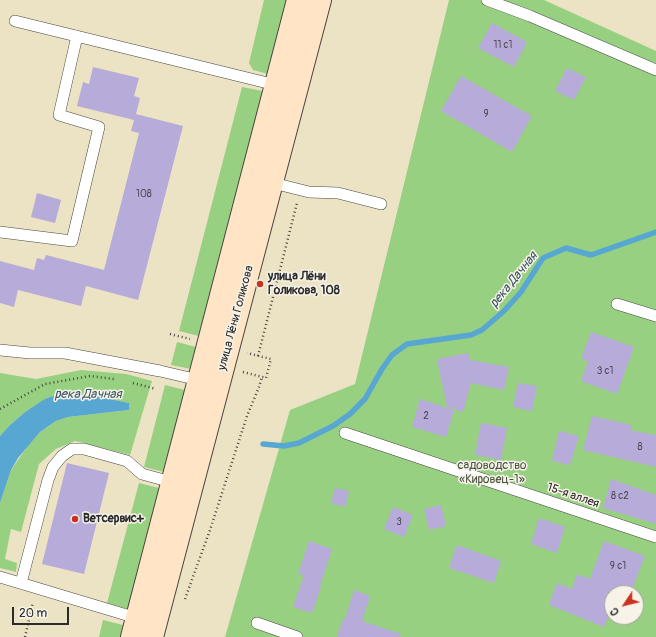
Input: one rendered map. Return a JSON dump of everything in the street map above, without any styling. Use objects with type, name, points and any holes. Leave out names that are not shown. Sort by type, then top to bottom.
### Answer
[{"type":"street","name":"улица Лёни Голикова","points":[[144,629],[286,87],[298,0]]},
{"type":"street","name":"улица Лёни Голикова","points":[[286,87],[320,0]]},
{"type":"lane","points":[[487,0],[530,16],[656,70]]},
{"type":"lane","points":[[15,21],[286,87]]},
{"type":"lane","points":[[0,232],[72,241],[99,127],[59,115],[77,36]]},
{"type":"lane","points":[[262,180],[309,192],[338,192],[381,204]]},
{"type":"lane","points":[[617,304],[656,316]]},
{"type":"lane","points":[[0,350],[65,354],[160,371],[209,382]]},
{"type":"lane","name":"15-я аллея","points":[[345,433],[656,537]]},
{"type":"lane","points":[[21,583],[48,480],[53,467],[62,456],[72,449],[84,449],[127,461],[142,474],[182,485]]},
{"type":"lane","points":[[0,577],[36,588],[144,629]]},
{"type":"lane","points":[[257,623],[297,637]]},
{"type":"path","points":[[258,356],[297,201]]},
{"type":"path","points":[[170,334],[191,340]]},
{"type":"path","points":[[240,371],[266,378],[271,359],[245,352],[243,359]]},
{"type":"path","points":[[0,409],[45,384],[90,376],[120,380]]},
{"type":"path","points":[[184,601],[210,530],[247,416],[260,387],[262,377]]},
{"type":"path","points":[[127,381],[156,390]]},
{"type":"path","points":[[25,637],[36,588]]},
{"type":"green space","points":[[264,0],[287,0],[268,74],[253,70],[249,63]]},
{"type":"green space","name":"садоводство «Кировец-1»","points":[[449,0],[544,0],[656,51],[656,637],[225,637],[290,410],[355,384]]},
{"type":"green space","points":[[242,87],[263,91],[199,336],[179,331]]},
{"type":"green space","points":[[177,342],[196,347],[191,369],[171,365]]},
{"type":"green space","points":[[81,370],[126,374],[152,381],[130,455],[75,441],[56,449],[39,464],[21,532],[11,529],[5,559],[17,563],[16,572],[0,568],[0,503],[11,470],[27,447],[40,432],[56,421],[68,417],[129,410],[129,403],[73,392],[54,395],[25,412],[0,436],[0,373],[36,379]]},
{"type":"green space","points":[[165,385],[185,390],[164,472],[144,467]]},
{"type":"green space","points":[[139,483],[159,488],[128,609],[107,603]]},
{"type":"green space","points":[[103,620],[123,625],[120,637],[99,637]]},
{"type":"water","name":"река Дачная","points":[[63,392],[95,396],[129,403],[129,410],[68,417],[56,421],[40,432],[18,458],[11,470],[0,503],[0,436],[25,412],[45,399]]},
{"type":"building","points":[[492,23],[527,42],[514,67],[478,48]]},
{"type":"building","points":[[93,67],[139,78],[134,96],[140,98],[136,114],[183,126],[138,300],[86,286],[81,306],[18,290],[14,307],[0,303],[0,261],[34,270],[37,258],[44,260],[46,255],[104,270],[139,133],[131,131],[134,120],[77,106],[83,82],[89,84]]},
{"type":"building","points":[[567,68],[586,77],[574,100],[555,91]]},
{"type":"building","points":[[461,76],[532,116],[512,152],[441,111]]},
{"type":"building","points":[[37,193],[61,200],[55,223],[31,217]]},
{"type":"building","points":[[591,332],[634,347],[617,394],[581,381],[588,361],[581,359]]},
{"type":"building","points":[[468,353],[470,360],[509,367],[504,390],[471,383],[463,412],[447,407],[437,359]]},
{"type":"building","points":[[518,383],[537,386],[532,411],[513,407]]},
{"type":"building","points":[[420,399],[454,410],[446,437],[412,427]]},
{"type":"building","points":[[592,416],[632,425],[630,430],[656,435],[656,467],[583,450]]},
{"type":"building","points":[[481,423],[507,428],[501,460],[475,455]]},
{"type":"building","points":[[559,431],[579,436],[570,465],[552,461]]},
{"type":"building","name":"Ветсервис+","points":[[67,463],[109,473],[84,574],[42,564]]},
{"type":"building","points":[[611,479],[656,495],[656,524],[603,508]]},
{"type":"building","points":[[335,488],[349,491],[345,507],[331,503]]},
{"type":"building","points":[[441,505],[446,526],[429,530],[424,509]]},
{"type":"building","points":[[393,507],[413,515],[404,537],[384,529]]},
{"type":"building","points":[[539,518],[565,527],[557,553],[531,544]]},
{"type":"building","points":[[309,541],[332,549],[312,613],[293,607],[304,575],[298,574]]},
{"type":"building","points":[[604,541],[645,556],[634,585],[604,585],[604,627],[549,605],[557,583],[572,589],[577,574],[590,579]]},
{"type":"building","points":[[457,545],[501,561],[494,583],[449,568]]},
{"type":"building","points":[[354,590],[370,596],[362,621],[401,634],[400,637],[337,637],[343,619],[345,619]]},
{"type":"waterway","name":"река Дачная","points":[[263,444],[284,446],[299,443],[333,426],[350,414],[365,399],[382,369],[392,355],[407,344],[471,335],[482,330],[504,311],[521,292],[543,258],[566,248],[591,255],[656,232]]},
{"type":"place","name":"улица Лёни Голикова, 108","points":[[260,284]]},
{"type":"place","name":"Ветсервис+","points":[[75,519]]}]
